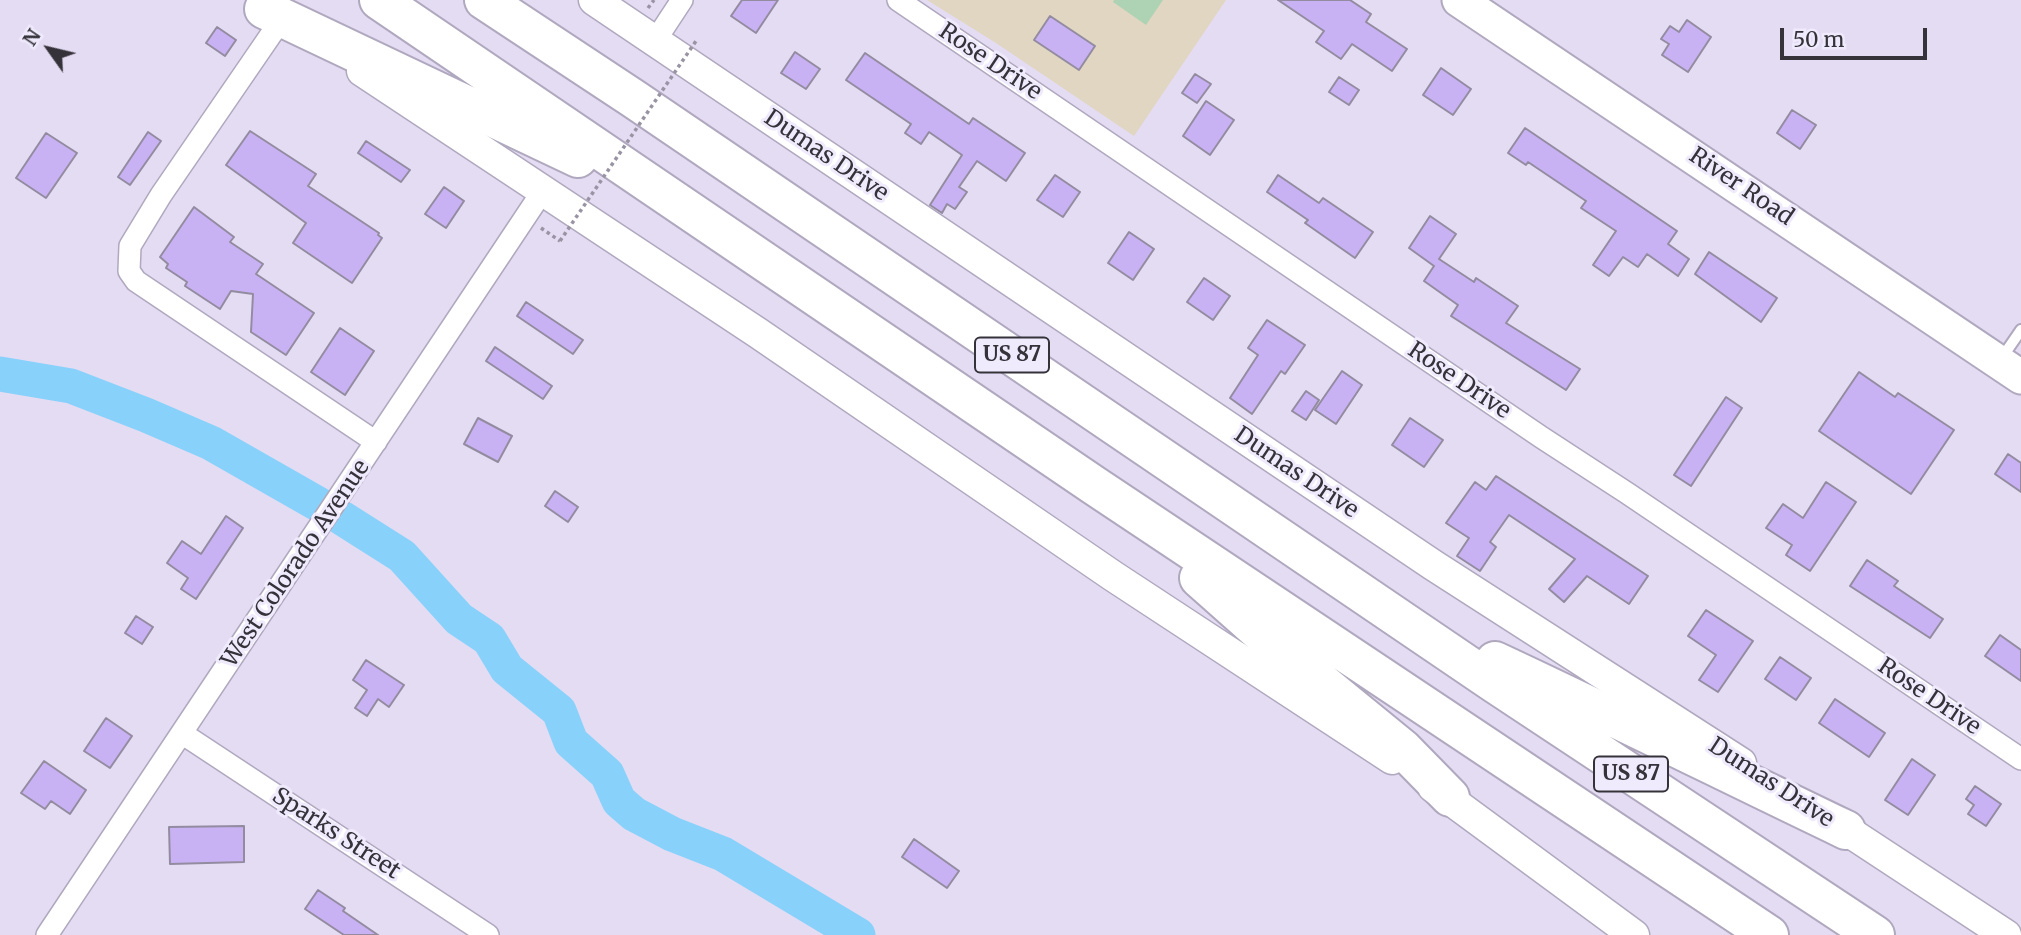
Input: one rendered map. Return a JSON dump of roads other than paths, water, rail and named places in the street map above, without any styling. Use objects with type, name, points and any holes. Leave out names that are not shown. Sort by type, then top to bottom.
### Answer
[{"type":"highway","name":"US 87","points":[[379,0],[1095,485],[1769,935]]},
{"type":"highway","name":"US 87","points":[[484,0],[1494,683],[1875,935]]},
{"type":"highway","points":[[509,0],[634,99]]},
{"type":"highway","points":[[265,10],[681,205]]},
{"type":"highway","points":[[1095,485],[1261,634],[1403,749],[1450,797]]},
{"type":"highway","points":[[1389,611],[1674,745],[1723,772],[1846,830]]},
{"type":"main road","name":"Dumas Drive","points":[[594,0],[1433,565],[2006,935]]},
{"type":"main road","name":"River Road","points":[[1459,0],[2010,369]]},
{"type":"main road","points":[[265,10],[396,92],[542,192],[770,341],[1113,576],[1450,797],[1634,935]]},
{"type":"main road","points":[[1957,902],[1964,935]]},
{"type":"street","points":[[654,40],[682,0]]},
{"type":"street","name":"Rose Drive","points":[[898,0],[2021,759]]},
{"type":"street","points":[[265,10],[130,246],[129,271],[136,281],[376,442]]},
{"type":"street","name":"West Colorado Avenue","points":[[47,935],[542,192]]},
{"type":"street","name":"Sparks Street","points":[[183,734],[488,935]]},
{"type":"lane","points":[[2010,369],[2021,330]]},
{"type":"waterway","points":[[0,374],[71,386],[146,415],[211,443],[318,504]]},
{"type":"waterway","points":[[342,518],[402,556],[459,619],[489,639],[507,669],[559,711],[571,742],[607,774],[619,801],[634,814],[672,834],[723,854],[858,935]]}]
